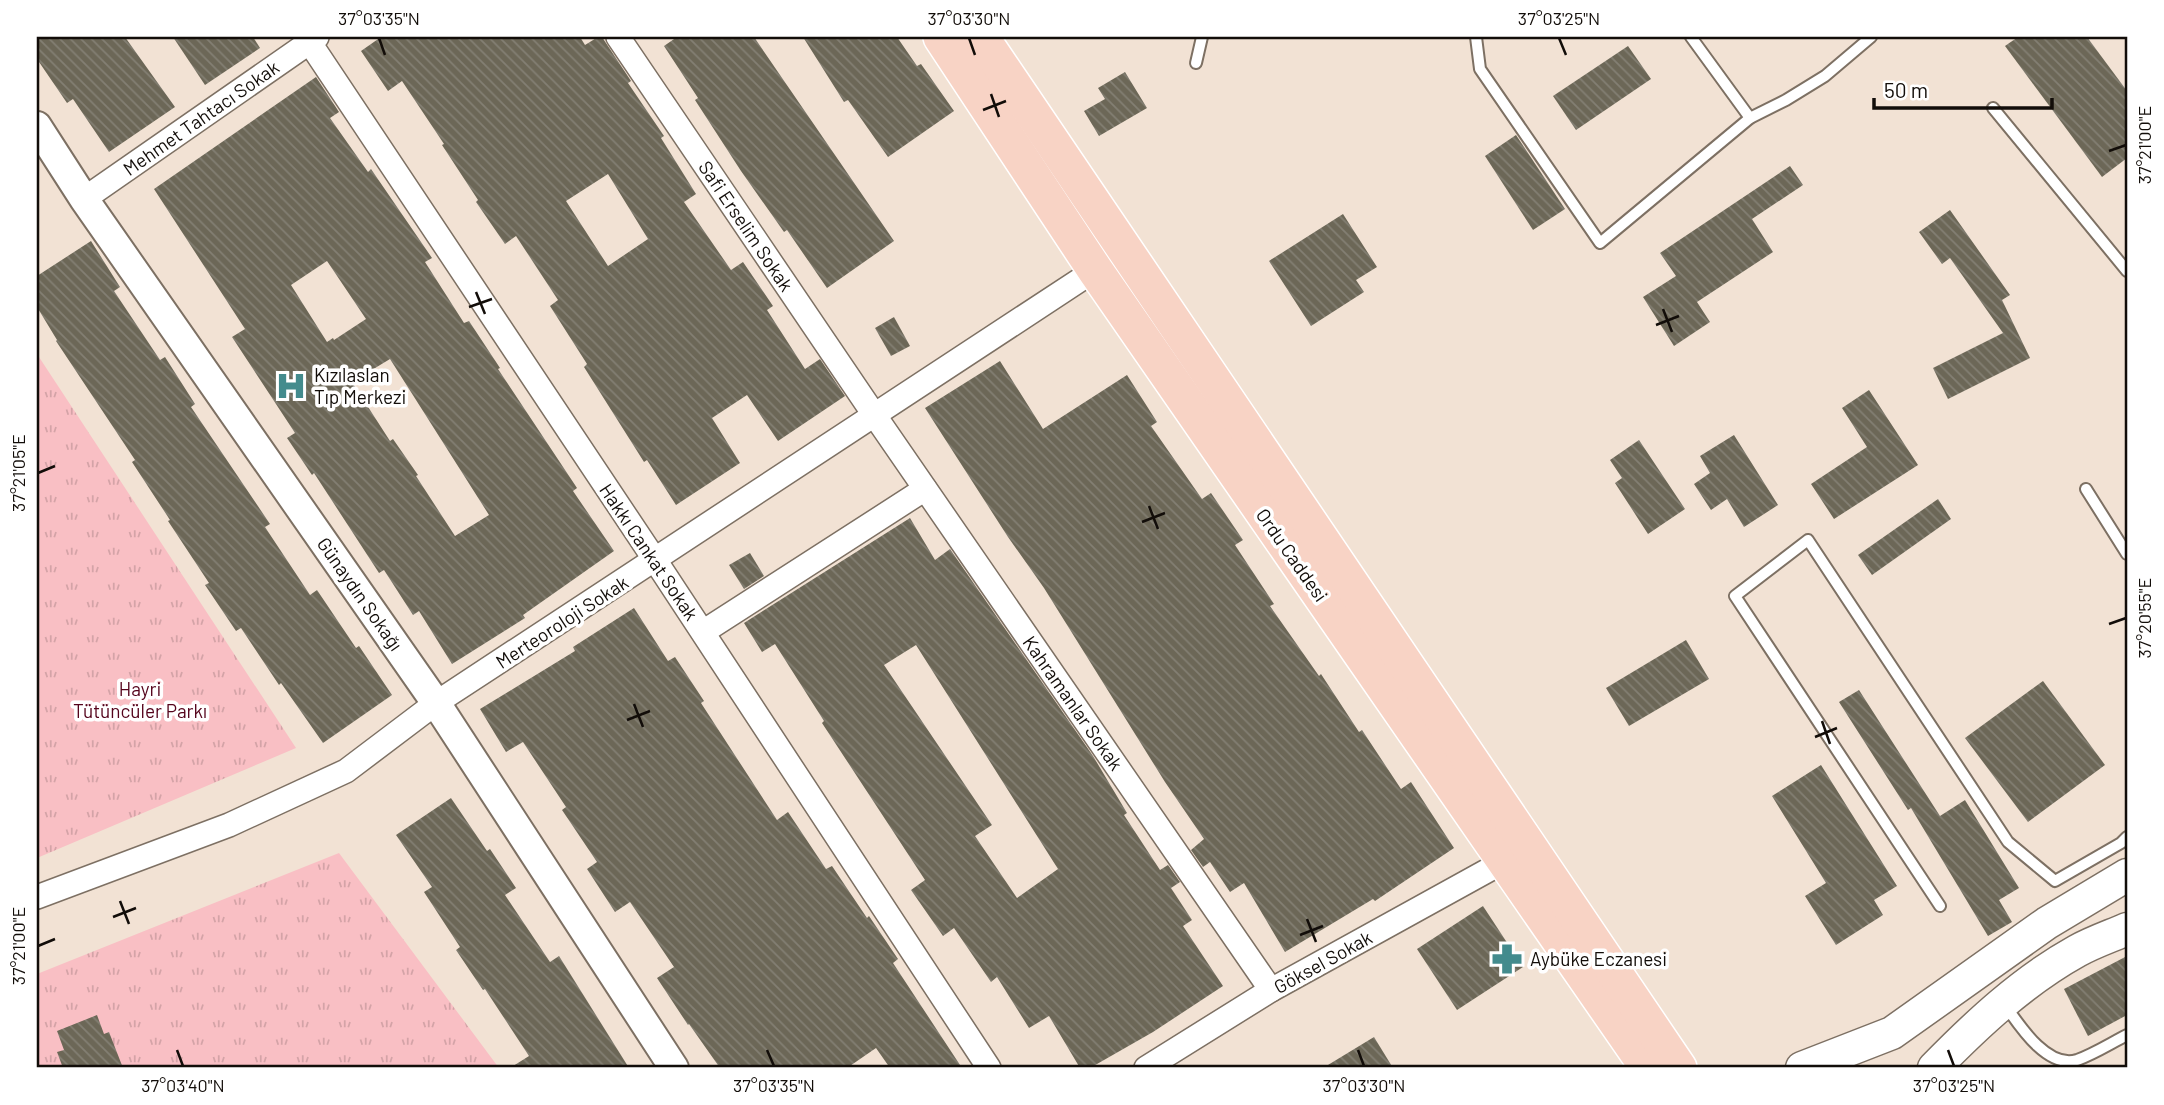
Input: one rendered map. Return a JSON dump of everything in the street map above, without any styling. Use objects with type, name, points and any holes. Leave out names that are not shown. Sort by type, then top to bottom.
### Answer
[{"type":"main road","name":"Ordu Caddesi","points":[[941,37],[1095,270],[1648,1068]]},
{"type":"main road","name":"Ordu Caddesi","points":[[981,37],[1679,1068]]},
{"type":"main road","points":[[1802,1068],[1892,1033],[2047,923],[2127,875]]},
{"type":"main road","points":[[1934,1068],[1974,1027],[2024,986],[2078,950],[2127,929]]},
{"type":"street","name":"Safi Erselim Sokak","points":[[618,37],[875,416]]},
{"type":"street","name":"Mehmet Tahtacı Sokak","points":[[84,199],[311,38]]},
{"type":"street","name":"Hakkı Cankat Sokak","points":[[311,38],[989,1068]]},
{"type":"street","name":"Günaydın Sokağı","points":[[37,126],[84,199],[436,703],[674,1068]]},
{"type":"street","name":"Merteoroloji Sokak","points":[[37,897],[229,825],[345,771],[436,703],[1095,270]]},
{"type":"street","name":"Kahramanlar Sokak","points":[[875,416],[1271,990]]},
{"type":"street","points":[[703,632],[925,489]]},
{"type":"street","name":"Göksel Sokak","points":[[1146,1068],[1271,990],[1503,862]]},
{"type":"lane","points":[[1196,63],[1202,37]]},
{"type":"lane","points":[[1476,37],[1480,69],[1600,243],[1750,118],[1825,76],[1871,37]]},
{"type":"lane","points":[[1691,37],[1750,118]]},
{"type":"lane","points":[[1993,108],[2127,271]]},
{"type":"lane","points":[[2086,489],[2127,554]]},
{"type":"lane","points":[[1940,906],[1735,596],[1808,540],[2008,842],[2056,881],[2121,844],[2127,837]]},
{"type":"lane","points":[[2004,1003],[2031,1040],[2042,1050],[2063,1059],[2074,1061],[2127,1035]]},
{"type":"green space","name":"Hayri Tütüncüler Parkı","points":[[37,354],[296,748],[37,858]]},
{"type":"green space","points":[[339,853],[499,1068],[37,1068],[37,974]]},
{"type":"building","points":[[37,37],[125,37],[175,107],[109,152],[73,99],[67,103],[37,59]]},
{"type":"building","points":[[173,37],[253,37],[260,48],[205,85]]},
{"type":"building","points":[[381,37],[580,37],[585,45],[602,37],[631,81],[628,83],[664,136],[661,138],[696,194],[684,202],[731,270],[743,262],[773,306],[767,310],[805,369],[820,359],[845,396],[778,441],[747,395],[712,418],[740,463],[676,505],[647,460],[644,462],[584,367],[587,364],[550,306],[558,300],[516,236],[505,244],[402,81],[388,91],[361,51]],"holes":[[[608,174],[648,239],[608,266],[566,201]]]},
{"type":"building","points":[[677,37],[754,37],[894,241],[827,288],[787,230],[784,232],[741,171],[695,100],[698,98],[664,46]]},
{"type":"building","points":[[803,37],[897,37],[917,66],[921,64],[954,111],[888,157],[848,100],[844,102]]},
{"type":"building","points":[[2018,37],[2087,37],[2127,91],[2127,158],[2102,177],[2005,46]]},
{"type":"building","points":[[1628,46],[1651,79],[1576,130],[1553,96]]},
{"type":"building","points":[[1125,72],[1147,108],[1099,136],[1084,111],[1105,99],[1098,88]]},
{"type":"building","points":[[316,77],[339,112],[330,118],[368,172],[371,169],[432,258],[425,262],[464,323],[469,321],[500,368],[498,369],[577,488],[573,491],[614,551],[523,615],[525,618],[452,664],[419,611],[413,615],[384,570],[379,573],[314,473],[312,475],[287,438],[295,433],[232,337],[245,329],[154,189]],"holes":[[[327,261],[366,319],[327,342],[291,285]],[[390,359],[489,515],[455,536],[416,476],[418,475],[393,439],[390,441],[352,382]]]},
{"type":"building","points":[[1516,135],[1565,209],[1533,230],[1485,156]]},
{"type":"building","points":[[1790,166],[1803,185],[1752,219],[1773,252],[1697,302],[1710,322],[1674,346],[1643,297],[1676,276],[1660,253]]},
{"type":"building","points":[[1950,210],[2010,295],[2002,300],[2030,358],[1948,399],[1933,368],[2003,333],[1950,258],[1942,264],[1919,232]]},
{"type":"building","points":[[1343,214],[1377,267],[1356,280],[1364,292],[1311,326],[1269,261]]},
{"type":"building","points":[[91,241],[120,287],[114,291],[160,360],[165,357],[195,404],[191,407],[270,524],[265,527],[310,595],[317,590],[392,695],[323,743],[281,683],[279,685],[241,628],[236,631],[205,585],[209,583],[132,462],[135,460],[56,341],[37,307],[37,276]]},
{"type":"building","points":[[894,317],[910,346],[891,356],[875,328]]},
{"type":"building","points":[[1000,361],[1043,429],[1127,375],[1157,422],[1151,426],[1202,499],[1211,493],[1243,540],[1235,545],[1274,604],[1270,606],[1319,676],[1321,674],[1359,732],[1362,730],[1401,789],[1411,782],[1454,848],[1375,901],[1373,899],[1285,952],[1244,883],[1230,892],[1210,862],[1203,867],[1191,850],[1204,839],[925,408]]},
{"type":"building","points":[[1869,390],[1918,465],[1834,519],[1811,484],[1867,447],[1842,408]]},
{"type":"building","points":[[1734,435],[1778,505],[1744,527],[1727,499],[1711,510],[1694,484],[1710,473],[1700,456]]},
{"type":"building","points":[[1639,440],[1685,509],[1648,534],[1615,483],[1622,478],[1610,460]]},
{"type":"building","points":[[1938,499],[1951,519],[1872,575],[1858,555]]},
{"type":"building","points":[[910,518],[935,560],[950,549],[1093,756],[1127,813],[1124,815],[1160,870],[1168,865],[1180,882],[1171,888],[1192,920],[1183,926],[1223,986],[1153,1032],[1090,1068],[1080,1068],[1049,1016],[1029,1028],[997,977],[991,982],[954,928],[943,936],[911,890],[925,880],[822,723],[824,721],[775,644],[762,652],[744,623]],"holes":[[[916,645],[1058,869],[1017,898],[975,836],[992,825],[884,665]]]},
{"type":"building","points":[[750,553],[764,576],[744,589],[729,565]]},
{"type":"building","points":[[634,608],[668,661],[675,657],[704,701],[701,703],[777,820],[788,812],[826,869],[832,866],[867,918],[869,916],[898,959],[893,963],[962,1068],[890,1068],[876,1048],[847,1068],[720,1068],[688,1025],[657,978],[674,967],[630,902],[615,912],[587,869],[597,862],[562,810],[566,807],[523,742],[506,752],[480,709],[575,651],[573,647]]},
{"type":"building","points":[[1686,640],[1709,679],[1629,726],[1606,688]]},
{"type":"building","points":[[2043,681],[2105,765],[2028,822],[1965,738]]},
{"type":"building","points":[[1859,690],[1940,816],[1965,800],[2019,888],[1999,900],[2012,922],[1988,936],[1911,808],[1908,810],[1839,702]]},
{"type":"building","points":[[1821,765],[1897,886],[1874,900],[1883,915],[1836,945],[1805,896],[1826,883],[1772,796]]},
{"type":"building","points":[[451,798],[516,888],[505,895],[550,962],[559,956],[629,1068],[510,1068],[529,1056],[456,950],[460,947],[424,892],[432,887],[396,835]]},
{"type":"building","points":[[1483,906],[1523,967],[1457,1010],[1417,949]]},
{"type":"building","points":[[2127,956],[2127,1015],[2088,1036],[2064,989]]},
{"type":"building","points":[[97,1015],[104,1034],[109,1032],[123,1068],[63,1068],[57,1052],[64,1050],[57,1031]]},
{"type":"building","points":[[1374,1037],[1393,1068],[1323,1068]]},
{"type":"place","name":"Kızılaslan Tıp Merkezi","points":[[291,386]]},
{"type":"place","name":"Aybüke Eczanesi","points":[[1507,959]]}]
